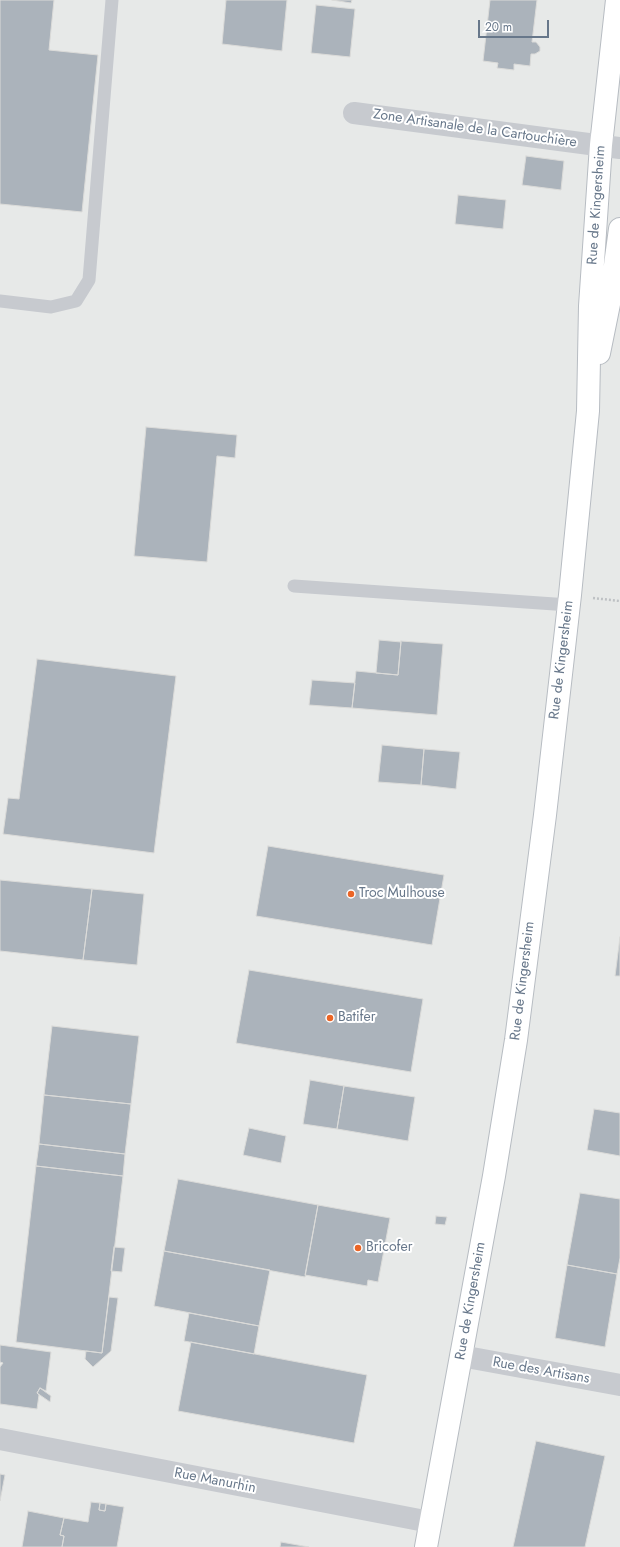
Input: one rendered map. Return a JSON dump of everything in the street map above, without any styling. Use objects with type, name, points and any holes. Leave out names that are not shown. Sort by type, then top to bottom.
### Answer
[{"type":"main road","name":"Rue de Kingersheim","points":[[426,1547],[516,1040],[570,600],[588,411],[590,306],[610,146],[617,0]]},
{"type":"main road","name":"Rue de Kingersheim","points":[[588,411],[611,294],[620,229]]},
{"type":"street","name":"Zone Artisanale de la Cartouchière","points":[[354,113],[610,146]]},
{"type":"street","name":"Rue des Artisans","points":[[461,1356],[620,1385]]},
{"type":"street","name":"Rue Manurhin","points":[[0,1439],[430,1522]]},
{"type":"lane","points":[[0,301],[51,307],[76,301],[89,280],[112,0]]},
{"type":"lane","points":[[294,586],[570,600]]},
{"type":"path","points":[[570,600],[620,601]]},
{"type":"shaded area","points":[[0,0],[620,0],[620,1547],[0,1547]]},
{"type":"building","points":[[0,0],[54,0],[49,50],[98,55],[82,212],[0,204]]},
{"type":"building","points":[[226,0],[287,0],[282,51],[222,44]]},
{"type":"building","points":[[332,0],[352,0],[351,3]]},
{"type":"building","points":[[490,0],[537,0],[532,42],[536,42],[540,47],[540,51],[535,54],[531,54],[530,66],[514,64],[514,70],[497,68],[498,63],[483,61]]},
{"type":"building","points":[[316,5],[355,9],[350,57],[311,53]]},
{"type":"building","points":[[526,156],[564,161],[561,190],[522,185]]},
{"type":"building","points":[[458,195],[506,200],[503,229],[455,224]]},
{"type":"building","points":[[146,427],[237,435],[235,458],[217,456],[207,562],[134,556]]},
{"type":"building","points":[[379,640],[401,642],[398,675],[376,673]]},
{"type":"building","points":[[401,641],[443,644],[437,715],[352,708],[356,671],[398,675]]},
{"type":"building","points":[[37,659],[176,676],[154,853],[3,834],[8,798],[19,799]]},
{"type":"building","points":[[312,680],[355,683],[352,708],[309,705]]},
{"type":"building","points":[[382,745],[424,749],[421,785],[378,782]]},
{"type":"building","points":[[424,749],[460,752],[456,789],[421,785]]},
{"type":"building","name":"Troc Mulhouse","points":[[268,846],[444,875],[432,945],[256,916]]},
{"type":"building","points":[[0,880],[92,889],[83,960],[0,951]]},
{"type":"building","points":[[92,889],[144,894],[137,965],[83,960]]},
{"type":"building","points":[[620,937],[620,976],[615,976]]},
{"type":"building","name":"Batifer","points":[[249,970],[423,999],[411,1072],[236,1043]]},
{"type":"building","points":[[52,1026],[139,1036],[131,1104],[44,1095]]},
{"type":"building","points":[[310,1080],[344,1086],[337,1129],[303,1124]]},
{"type":"building","points":[[344,1086],[415,1097],[408,1141],[337,1129]]},
{"type":"building","points":[[44,1095],[131,1104],[125,1154],[39,1144]]},
{"type":"building","points":[[594,1109],[620,1113],[620,1156],[587,1150]]},
{"type":"building","points":[[249,1128],[286,1136],[281,1163],[243,1155]]},
{"type":"building","points":[[39,1144],[125,1154],[123,1176],[36,1166]]},
{"type":"building","points":[[36,1166],[123,1176],[102,1353],[16,1342]]},
{"type":"building","points":[[178,1179],[318,1205],[305,1277],[164,1251]]},
{"type":"building","points":[[580,1193],[620,1199],[620,1258],[617,1274],[567,1265]]},
{"type":"building","points":[[318,1205],[390,1218],[378,1282],[368,1280],[367,1286],[305,1275]]},
{"type":"building","points":[[436,1216],[447,1217],[445,1225],[435,1224]]},
{"type":"building","points":[[114,1247],[125,1248],[122,1272],[111,1271]]},
{"type":"building","points":[[164,1251],[270,1270],[259,1326],[154,1306]]},
{"type":"building","points":[[567,1265],[617,1274],[605,1347],[555,1338]]},
{"type":"building","points":[[109,1297],[118,1298],[111,1351],[93,1367],[85,1359],[86,1351],[102,1353]]},
{"type":"building","points":[[189,1313],[259,1326],[254,1354],[184,1341]]},
{"type":"building","points":[[191,1342],[367,1375],[354,1443],[178,1411]]},
{"type":"building","points":[[0,1345],[51,1352],[46,1391],[40,1388],[37,1393],[39,1395],[37,1409],[0,1404],[0,1367],[3,1363],[0,1362]]},
{"type":"building","points":[[40,1388],[51,1396],[50,1402],[37,1393]]},
{"type":"building","points":[[536,1441],[605,1456],[585,1547],[513,1547]]},
{"type":"building","points":[[0,1474],[5,1475],[0,1501]]},
{"type":"building","points":[[91,1502],[100,1503],[99,1510],[105,1511],[106,1504],[124,1507],[117,1547],[62,1547],[64,1536],[60,1535],[64,1518],[88,1522]]},
{"type":"building","points":[[100,1503],[106,1504],[105,1511],[99,1510]]},
{"type":"building","points":[[28,1511],[64,1518],[60,1535],[64,1536],[62,1547],[22,1547]]},
{"type":"building","points":[[281,1542],[309,1547],[280,1547]]},
{"type":"place","name":"Troc Mulhouse","points":[[351,894]]},
{"type":"place","name":"Batifer","points":[[330,1018]]},
{"type":"place","name":"Bricofer","points":[[358,1248]]}]
